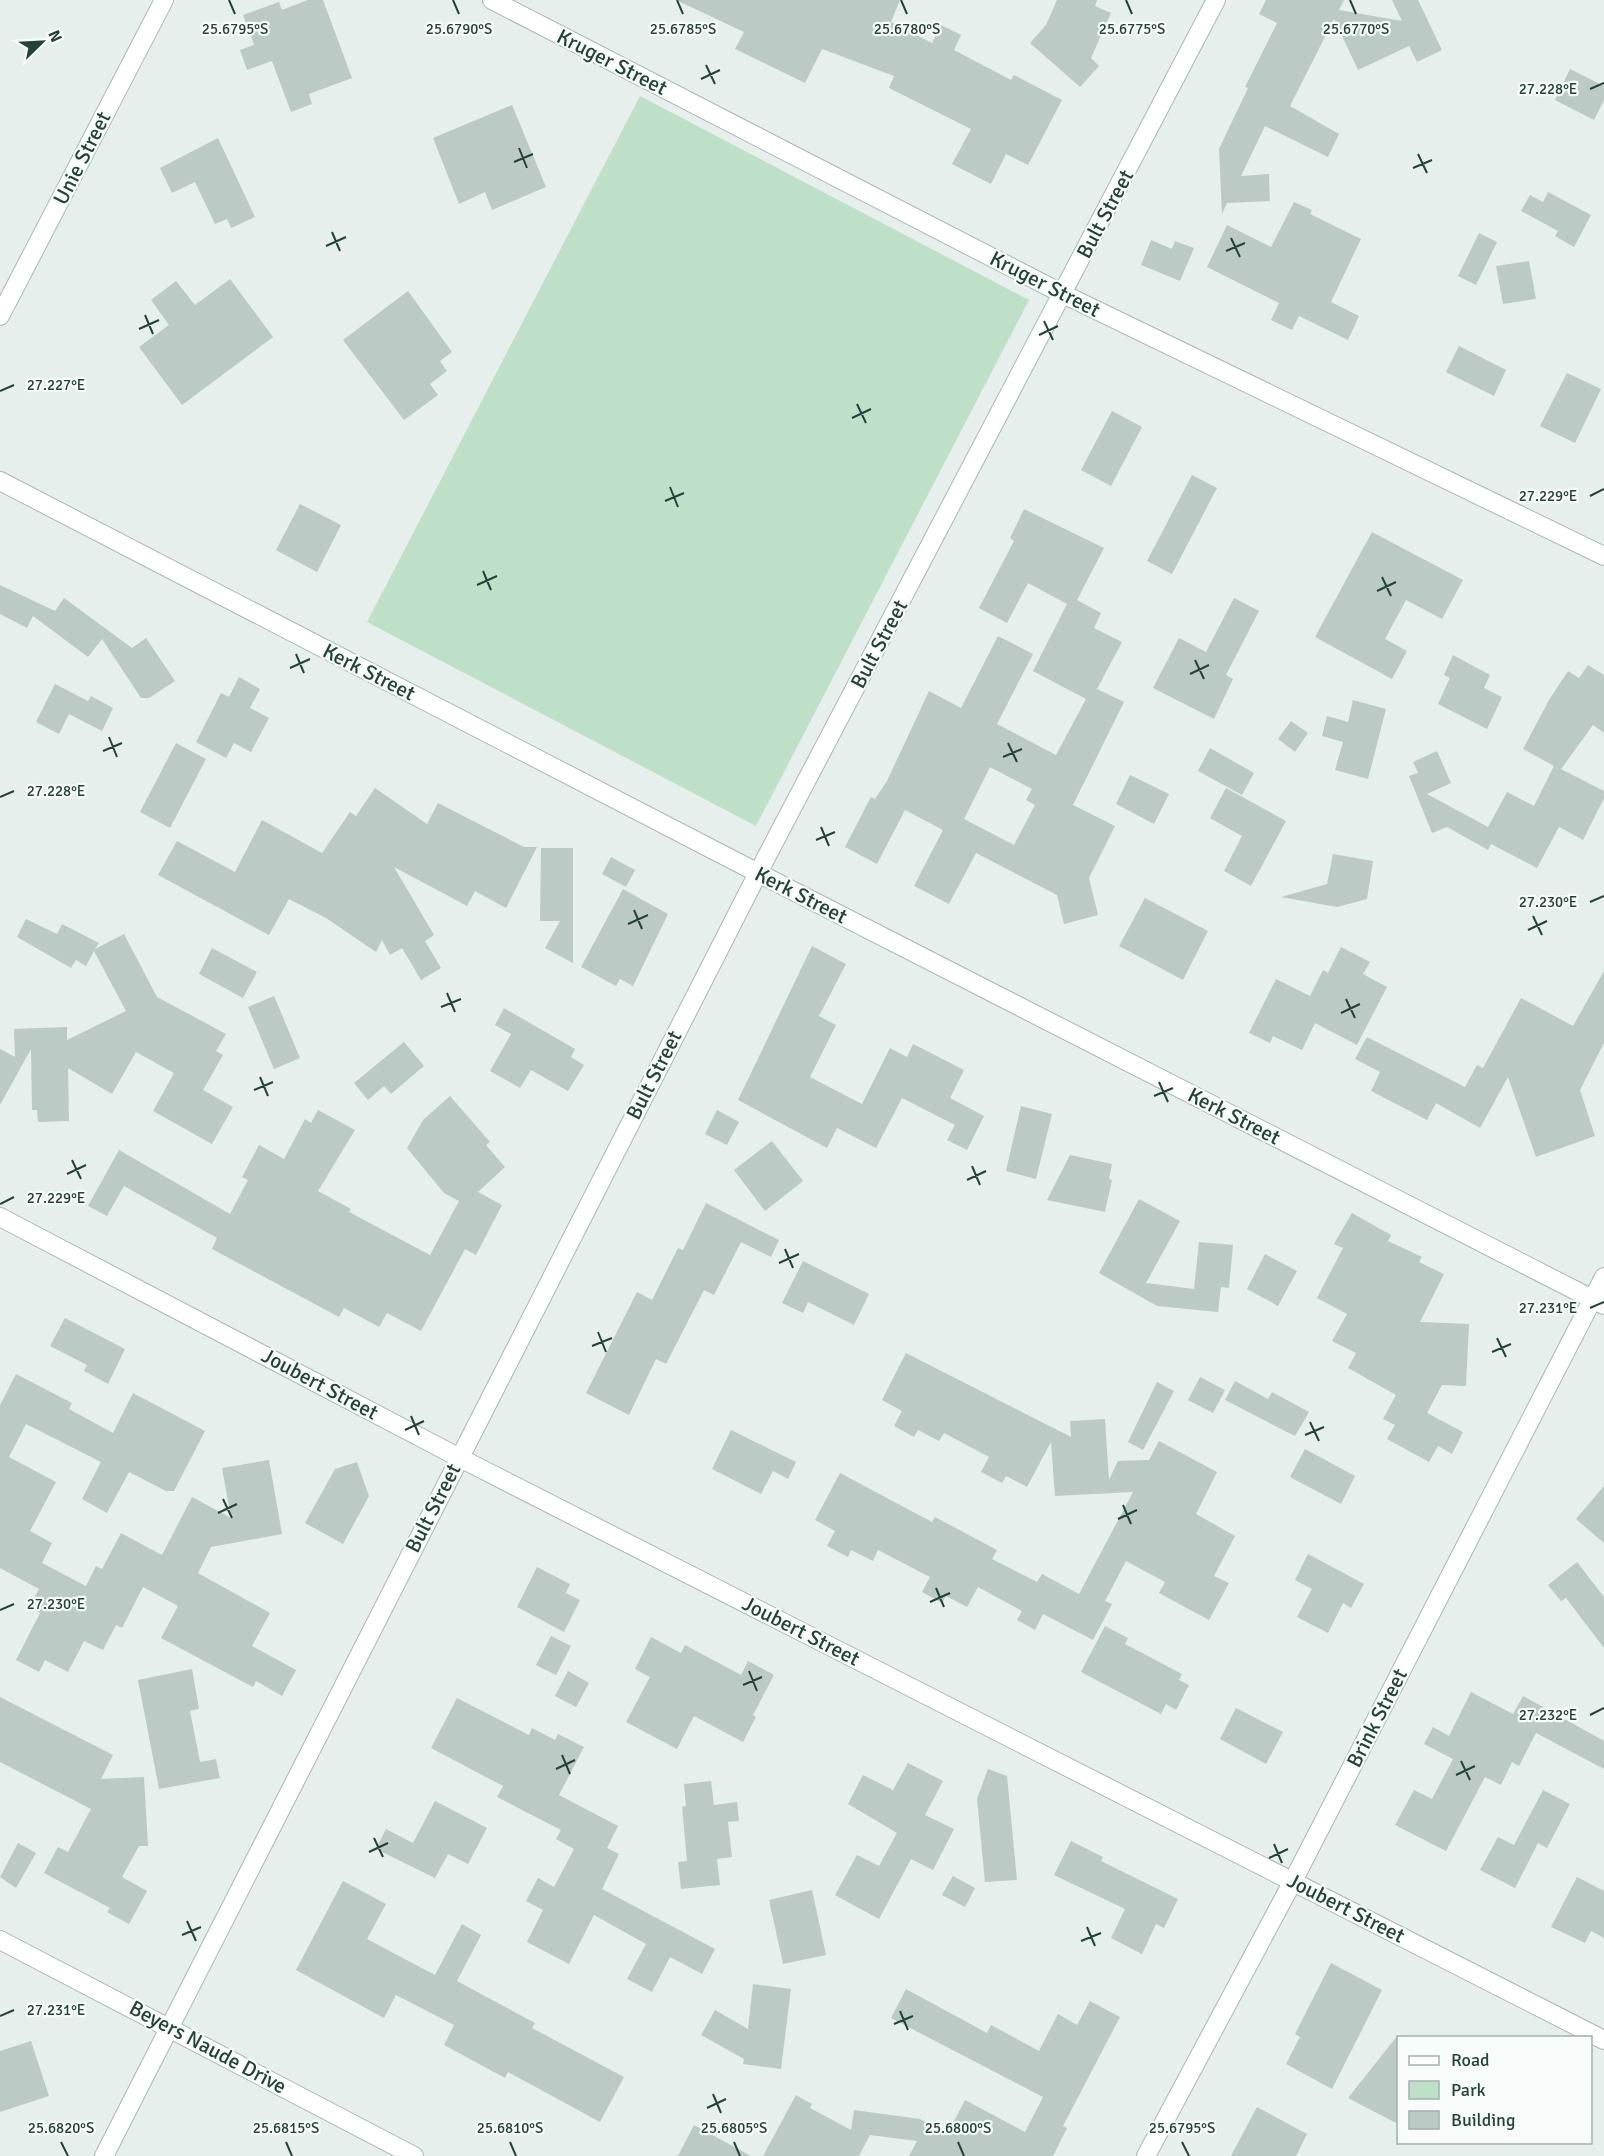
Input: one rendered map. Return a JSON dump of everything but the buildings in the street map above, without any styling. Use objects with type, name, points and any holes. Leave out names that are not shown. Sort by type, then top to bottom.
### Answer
[{"type":"street","name":"Unie Street","points":[[0,316],[164,0]]},
{"type":"street","name":"Kruger Street","points":[[492,0],[1063,294],[1604,556]]},
{"type":"street","name":"Bult Street","points":[[104,2156],[458,1457],[758,873],[1216,0]]},
{"type":"street","name":"Kerk Street","points":[[0,481],[758,873],[1598,1302]]},
{"type":"street","name":"Joubert Street","points":[[0,1217],[458,1457],[1604,2040]]},
{"type":"street","name":"Brink Street","points":[[1146,2156],[1598,1302],[1604,1277]]},
{"type":"street","name":"Beyers Naude Drive","points":[[0,1940],[169,2026],[414,2156]]},
{"type":"green space","points":[[640,96],[1029,300],[756,826],[367,622]]}]
